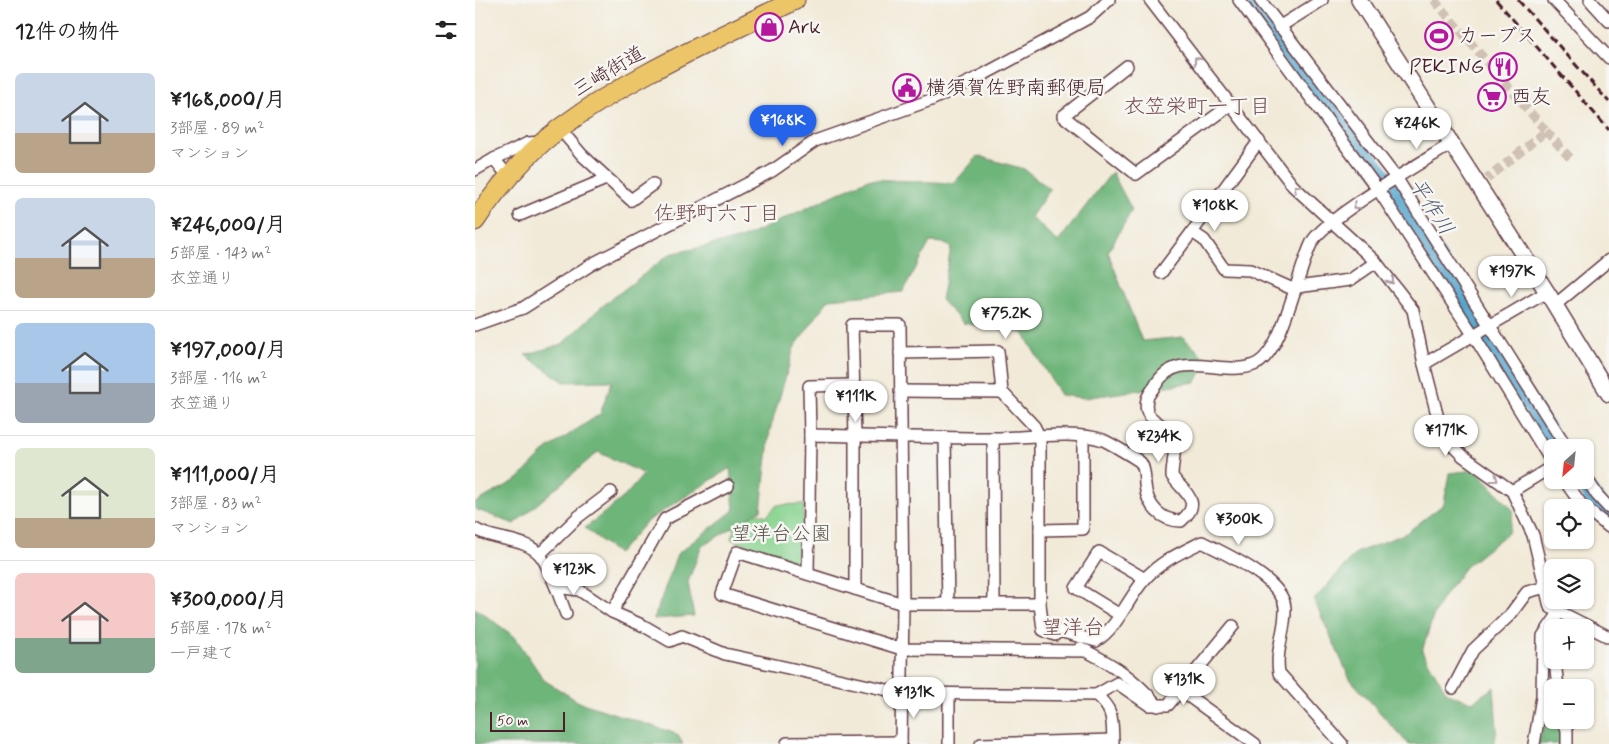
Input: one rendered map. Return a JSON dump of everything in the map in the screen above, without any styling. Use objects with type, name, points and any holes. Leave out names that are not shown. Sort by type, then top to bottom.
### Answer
[{"type":"main road","name":"三崎街道","points":[[475,220],[509,177],[560,129],[628,84],[795,0]]},
{"type":"street","points":[[475,325],[523,308],[592,264],[772,171],[815,141],[931,100],[979,77],[1090,17],[1109,0]]},
{"type":"street","points":[[1151,0],[1293,186],[1376,262],[1413,310],[1423,364],[1439,422],[1455,448],[1511,491],[1533,535],[1544,579]]},
{"type":"street","points":[[1239,0],[1379,190],[1474,335],[1544,450]]},
{"type":"street","points":[[1260,0],[1396,179],[1561,439]]},
{"type":"street","points":[[1279,27],[1322,0]]},
{"type":"street","points":[[1359,0],[1551,299],[1609,394]]},
{"type":"street","points":[[1555,0],[1609,58]]},
{"type":"street","points":[[1590,0],[1609,21]]},
{"type":"street","points":[[1127,66],[1063,116],[1136,174],[1232,104]]},
{"type":"street","points":[[560,129],[581,155],[631,200],[653,184]]},
{"type":"street","points":[[1161,274],[1259,141]]},
{"type":"street","points":[[475,170],[528,143],[544,142]]},
{"type":"street","points":[[810,435],[993,438],[1083,437],[1103,440],[1118,450],[1135,457],[1142,464],[1151,504],[1158,514],[1171,521],[1181,521],[1188,516],[1193,504],[1191,496],[1172,476],[1174,445],[1171,434],[1151,420],[1147,411],[1147,399],[1158,380],[1168,371],[1200,364],[1235,368],[1249,367],[1259,363],[1273,346],[1313,241],[1332,222],[1451,144]]},
{"type":"street","points":[[495,159],[509,177]]},
{"type":"street","points":[[519,215],[606,179]]},
{"type":"street","points":[[1192,232],[1204,240],[1224,269],[1250,270],[1296,289],[1350,280],[1376,262]]},
{"type":"street","points":[[1423,364],[1474,335],[1551,299],[1609,260]]},
{"type":"street","points":[[787,743],[901,743],[903,604],[900,325],[852,325],[852,386],[855,436],[855,589]]},
{"type":"street","points":[[900,353],[998,351],[1002,392],[1034,426],[1040,438],[1040,604],[1043,630],[1115,665],[1139,683],[1158,706]]},
{"type":"street","points":[[809,574],[809,386],[852,386]]},
{"type":"street","points":[[900,391],[1002,392]]},
{"type":"street","points":[[945,437],[948,604]]},
{"type":"street","points":[[1040,530],[1083,529],[1083,437]]},
{"type":"street","points":[[993,438],[994,604]]},
{"type":"street","points":[[1511,491],[1544,471]]},
{"type":"street","points":[[612,612],[665,519],[728,486]]},
{"type":"street","points":[[1594,488],[1609,508]]},
{"type":"street","points":[[540,554],[578,517],[611,492]]},
{"type":"street","points":[[1594,515],[1609,527]]},
{"type":"street","points":[[475,529],[482,534],[515,541],[540,554],[557,587],[566,614]]},
{"type":"street","points":[[1048,632],[1055,630],[1096,641],[1106,634],[1145,579],[1171,557],[1203,542],[1252,567],[1281,596],[1285,607],[1277,660],[1279,673],[1342,744]]},
{"type":"street","points":[[1040,604],[903,604],[737,552],[722,594],[902,650],[1087,651]]},
{"type":"street","points":[[1120,616],[1076,588],[1099,552],[1145,579]]},
{"type":"street","points":[[557,587],[579,590],[612,612],[644,626],[670,642],[682,636],[725,654],[901,693],[1096,695],[1117,683],[1149,704],[1158,706],[1168,705],[1233,626]]},
{"type":"street","points":[[1453,688],[1473,650],[1510,615],[1527,592],[1544,588]]},
{"type":"street","points":[[1553,609],[1609,637]]},
{"type":"street","points":[[1561,619],[1563,615]]},
{"type":"street","points":[[1534,744],[1542,697],[1543,636],[1563,615]]},
{"type":"street","points":[[1180,690],[1255,744]]},
{"type":"street","points":[[949,694],[949,744]]},
{"type":"street","points":[[981,744],[1113,742],[1113,717],[1107,704],[1096,695]]},
{"type":"street","points":[[1566,729],[1567,744]]},
{"type":"green space","points":[[978,156],[1024,169],[1050,189],[1031,217],[1058,242],[1112,172],[1132,210],[1108,252],[1142,341],[1183,337],[1207,360],[1196,382],[1084,398],[1060,395],[1023,333],[963,323],[941,300],[951,248],[943,243],[930,242],[903,292],[829,299],[794,348],[770,430],[761,510],[701,547],[688,582],[694,616],[654,619],[677,554],[734,510],[730,468],[646,522],[618,554],[585,528],[624,497],[644,474],[598,452],[514,524],[475,509],[475,503],[518,479],[546,450],[600,414],[612,381],[564,382],[525,355],[562,344],[600,308],[670,254],[743,238],[868,179],[954,183]]},
{"type":"green space","points":[[1476,470],[1514,511],[1508,533],[1465,567],[1442,599],[1434,614],[1422,651],[1447,693],[1472,702],[1494,687],[1497,730],[1494,744],[1408,744],[1350,679],[1314,600],[1356,553],[1406,533],[1444,504],[1449,473]]},
{"type":"green space","name":"望洋台公園","points":[[804,504],[803,566],[731,539],[740,508],[767,516],[777,505]]},
{"type":"green space","points":[[475,608],[515,637],[544,680],[579,702],[677,734],[683,744],[475,744]]},
{"type":"green space","points":[[1544,725],[1544,729],[1558,729],[1565,740],[1564,744],[1538,744]]},
{"type":"waterway","name":"平作川","points":[[1252,0],[1310,86],[1399,195],[1469,310],[1553,439]]},
{"type":"waterway","name":"平作川","points":[[1589,492],[1609,517]]},
{"type":"tunnel","points":[[1434,0],[1546,131],[1487,179]]},
{"type":"tunnel","points":[[1546,131],[1571,159]]},
{"type":"railway","points":[[1496,0],[1609,130]]},
{"type":"railway","points":[[1518,0],[1609,102]]},
{"type":"place","name":"Ark","points":[[769,27]]},
{"type":"place","name":"カーブス","points":[[1439,36]]},
{"type":"place","name":"PEKING","points":[[1503,67]]},
{"type":"place","name":"横須賀佐野南郵便局","points":[[907,88]]},
{"type":"place","name":"西友","points":[[1492,97]]},
{"type":"district","name":"衣笠栄町一丁目","points":[[1197,107]]},
{"type":"district","name":"佐野町六丁目","points":[[717,214]]},
{"type":"district","name":"望洋台","points":[[1073,628]]}]
